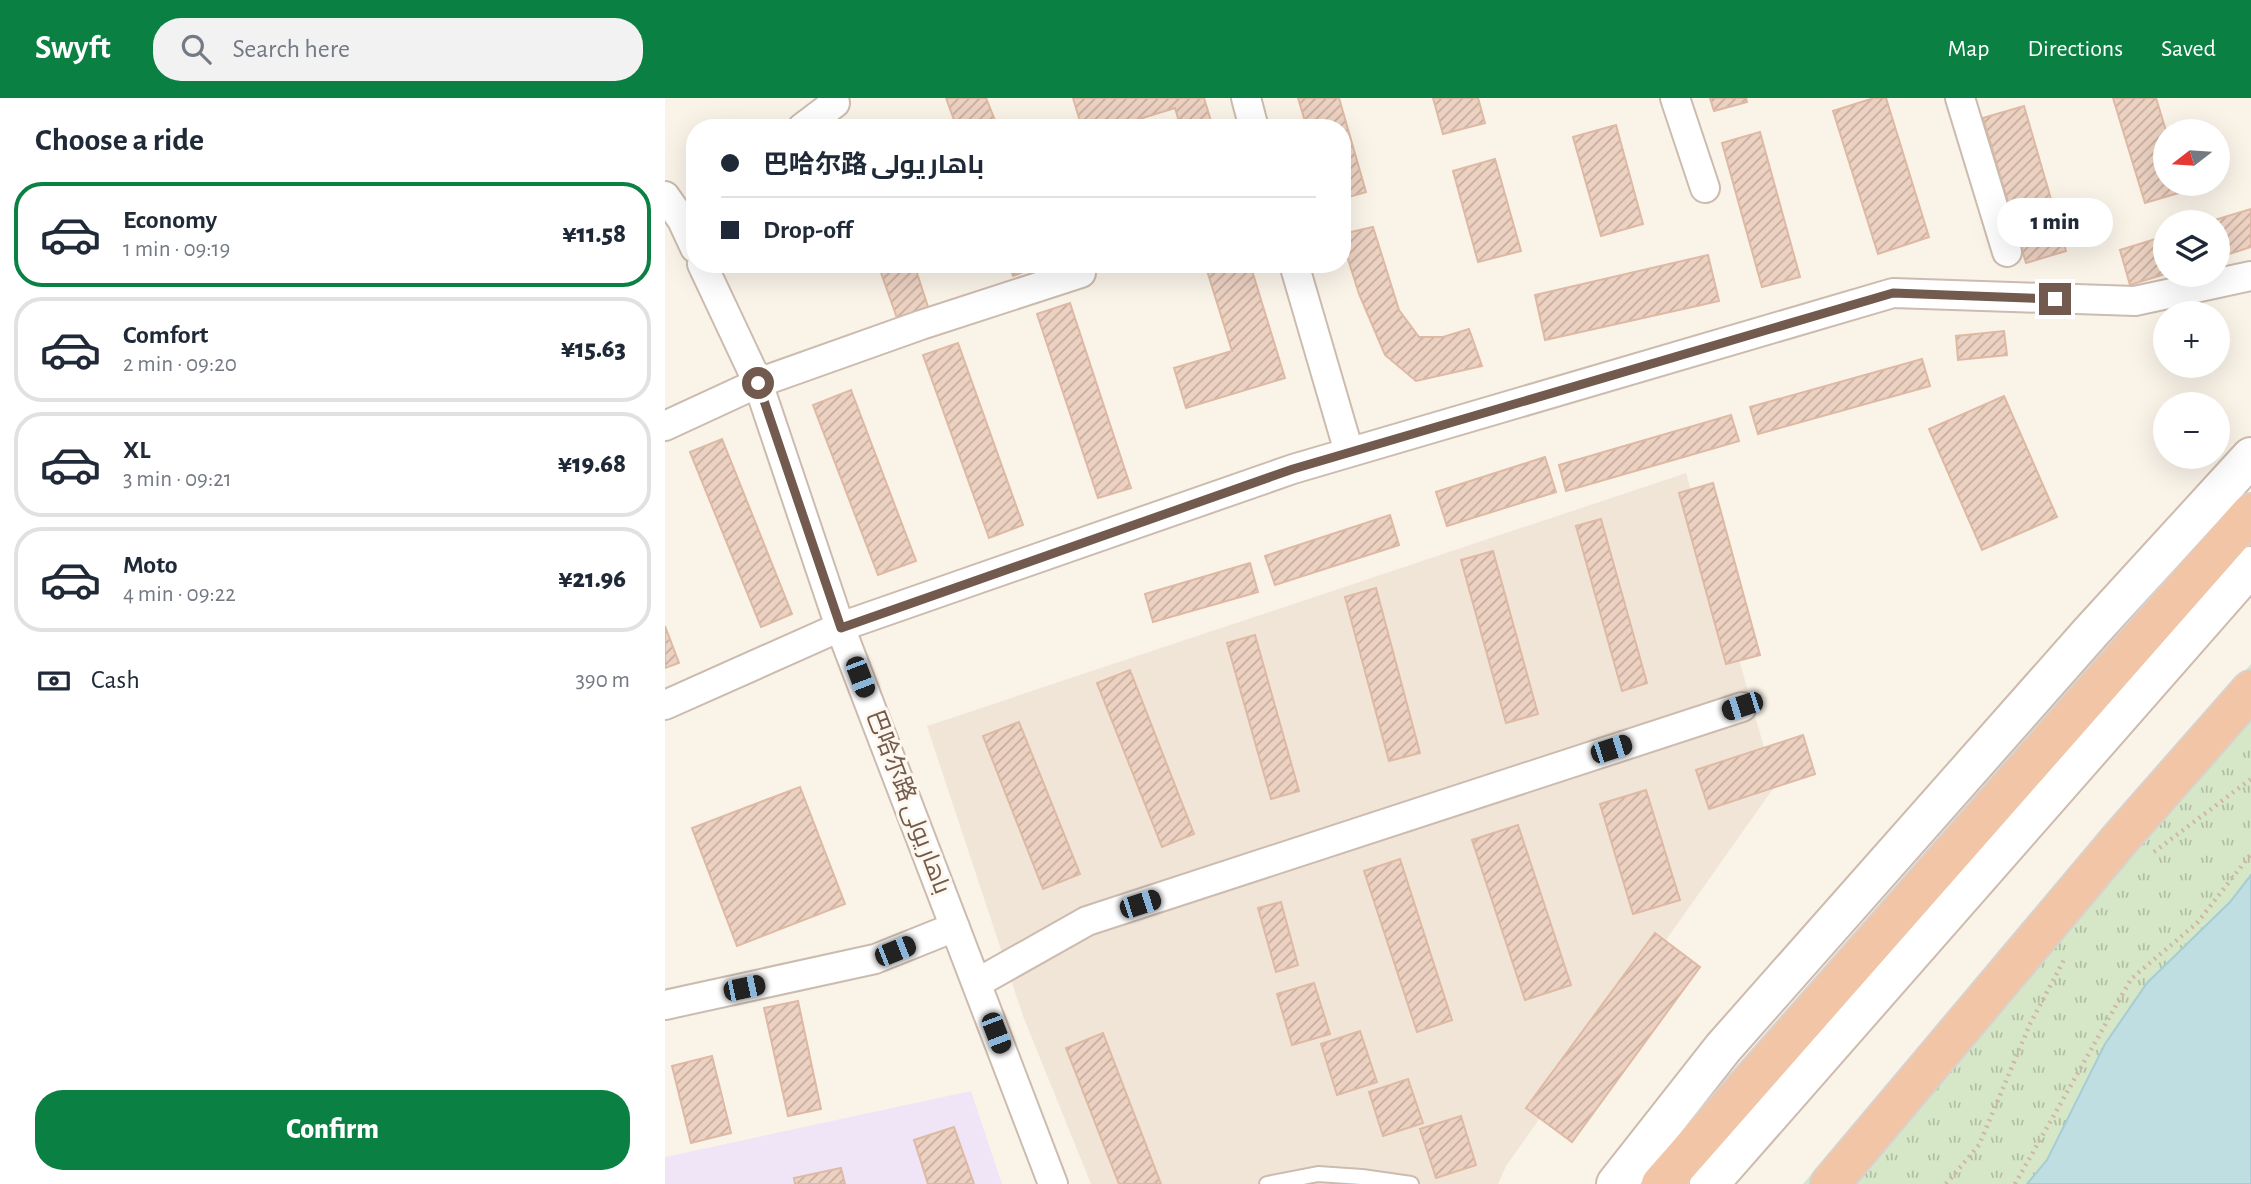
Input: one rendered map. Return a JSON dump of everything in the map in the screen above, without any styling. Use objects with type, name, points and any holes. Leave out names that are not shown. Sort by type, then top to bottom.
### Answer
[{"type":"highway","points":[[1661,1184],[2251,513]]},
{"type":"highway","points":[[2137,845],[2251,690]]},
{"type":"highway","points":[[1830,1184],[2137,845],[2251,726]]},
{"type":"main road","points":[[1616,1184],[1723,1048],[2089,633],[2251,457]]},
{"type":"main road","points":[[1709,1184],[2251,566]]},
{"type":"street","points":[[1246,98],[1252,119]]},
{"type":"street","points":[[1675,98],[1705,188]]},
{"type":"street","points":[[1960,98],[2007,252]]},
{"type":"street","points":[[814,119],[835,103]]},
{"type":"street","points":[[665,196],[681,221]]},
{"type":"street","name":"巴哈尔路 باھار يولى","points":[[706,273],[758,383],[841,628],[1053,1184]]},
{"type":"street","points":[[665,426],[758,383],[921,325],[1081,273]]},
{"type":"street","points":[[1297,273],[1349,452]]},
{"type":"street","points":[[665,705],[841,628],[1293,469],[1893,293],[2135,301],[2251,276]]},
{"type":"street","points":[[977,983],[1087,921],[1742,706]]},
{"type":"street","points":[[665,1005],[875,959],[955,927]]},
{"type":"lane","points":[[1267,1184],[1318,1174],[1411,1184]]},
{"type":"path","points":[[2137,845],[2251,779]]},
{"type":"path","points":[[2015,1184],[2131,979],[2197,923],[2251,855]]},
{"type":"path","points":[[1946,1184],[1979,1145],[2030,1024],[2068,952]]},
{"type":"shaded area","points":[[1686,473],[1775,786],[1506,1166],[1498,1184],[1091,1184],[1023,1016],[927,726]]},
{"type":"shaded area","points":[[971,1091],[1002,1184],[665,1184],[665,1157]]},
{"type":"green space","points":[[2251,664],[2251,1184],[1803,1184]]},
{"type":"water","points":[[2251,875],[2251,1184],[2027,1184],[2047,1160],[2105,1044],[2147,983],[2230,902]]},
{"type":"building","points":[[946,98],[986,98],[994,119],[954,119]]},
{"type":"building","points":[[1073,98],[1204,98],[1210,119],[1178,119],[1175,108],[1139,119],[1079,119]]},
{"type":"building","points":[[1298,98],[1339,98],[1345,119],[1304,119]]},
{"type":"building","points":[[1433,98],[1478,98],[1485,123],[1443,134]]},
{"type":"building","points":[[1710,98],[1746,98],[1747,102],[1714,111]]},
{"type":"building","points":[[1874,98],[1886,98],[1929,237],[1878,254],[1833,111]]},
{"type":"building","points":[[2113,98],[2156,98],[2162,119],[2153,119],[2153,196],[2168,196],[2145,203]]},
{"type":"building","points":[[2024,106],[2066,251],[2026,263],[1983,118]]},
{"type":"building","points":[[1616,125],[1643,224],[1601,236],[1573,137]]},
{"type":"building","points":[[1760,132],[1800,277],[1762,287],[1722,143]]},
{"type":"building","points":[[1351,140],[1366,192],[1351,196]]},
{"type":"building","points":[[1495,159],[1521,251],[1478,262],[1453,171]]},
{"type":"building","points":[[2251,209],[2251,247],[2230,254],[2230,215]]},
{"type":"building","points":[[1373,227],[1399,310],[1419,337],[1443,337],[1469,329],[1482,366],[1416,381],[1385,355],[1351,269],[1351,232]]},
{"type":"building","points":[[2153,240],[2153,278],[2130,285],[2120,250]]},
{"type":"building","points":[[1708,255],[1719,301],[1545,340],[1535,295]]},
{"type":"building","points":[[881,273],[917,273],[928,307],[897,318]]},
{"type":"building","points":[[1208,273],[1253,273],[1285,378],[1186,408],[1174,368],[1232,351]]},
{"type":"building","points":[[1070,303],[1131,488],[1098,498],[1037,314]]},
{"type":"building","points":[[2004,331],[2007,355],[1958,360],[1956,336]]},
{"type":"building","points":[[958,343],[1023,525],[989,538],[923,355]]},
{"type":"building","points":[[1922,359],[1930,386],[1758,434],[1750,407]]},
{"type":"building","points":[[851,390],[916,561],[878,575],[813,405]]},
{"type":"building","points":[[2004,396],[2057,517],[1982,550],[1929,429]]},
{"type":"building","points":[[1731,415],[1739,441],[1566,491],[1559,465]]},
{"type":"building","points":[[722,439],[792,614],[761,627],[690,452]]},
{"type":"building","points":[[1545,457],[1556,492],[1447,526],[1436,492]]},
{"type":"building","points":[[1713,483],[1760,655],[1726,664],[1679,493]]},
{"type":"building","points":[[1390,515],[1399,545],[1275,585],[1265,556]]},
{"type":"building","points":[[1601,519],[1647,683],[1622,691],[1576,526]]},
{"type":"building","points":[[1493,551],[1538,714],[1506,723],[1461,560]]},
{"type":"building","points":[[1250,563],[1258,592],[1153,622],[1145,594]]},
{"type":"building","points":[[1376,588],[1420,753],[1389,761],[1345,597]]},
{"type":"building","points":[[665,626],[679,663],[665,668]]},
{"type":"building","points":[[1255,635],[1299,791],[1271,799],[1227,643]]},
{"type":"building","points":[[1130,670],[1194,834],[1162,847],[1097,683]]},
{"type":"building","points":[[1019,722],[1080,874],[1043,889],[983,736]]},
{"type":"building","points":[[1803,735],[1815,774],[1709,809],[1696,770]]},
{"type":"building","points":[[800,787],[845,904],[737,946],[692,828]]},
{"type":"building","points":[[1646,790],[1680,900],[1633,914],[1600,804]]},
{"type":"building","points":[[1518,825],[1571,985],[1525,1000],[1472,840]]},
{"type":"building","points":[[1400,859],[1452,1020],[1417,1032],[1364,871]]},
{"type":"building","points":[[1281,902],[1298,965],[1276,972],[1258,908]]},
{"type":"building","points":[[1655,933],[1700,967],[1572,1142],[1526,1108]]},
{"type":"building","points":[[1314,983],[1330,1034],[1292,1045],[1277,994]]},
{"type":"building","points":[[798,1001],[821,1109],[788,1116],[764,1008]]},
{"type":"building","points":[[1360,1031],[1377,1082],[1337,1095],[1321,1044]]},
{"type":"building","points":[[1103,1033],[1161,1184],[1119,1184],[1066,1048]]},
{"type":"building","points":[[712,1056],[731,1133],[691,1143],[672,1066]]},
{"type":"building","points":[[1408,1079],[1423,1123],[1383,1136],[1369,1092]]},
{"type":"building","points":[[1461,1116],[1476,1165],[1436,1178],[1420,1129]]},
{"type":"building","points":[[954,1127],[974,1184],[928,1184],[914,1140]]},
{"type":"building","points":[[841,1168],[845,1184],[795,1184],[794,1178]]},
{"type":"route","points":[[758,383],[841,628],[1293,469],[1893,293],[2055,299]]}]
